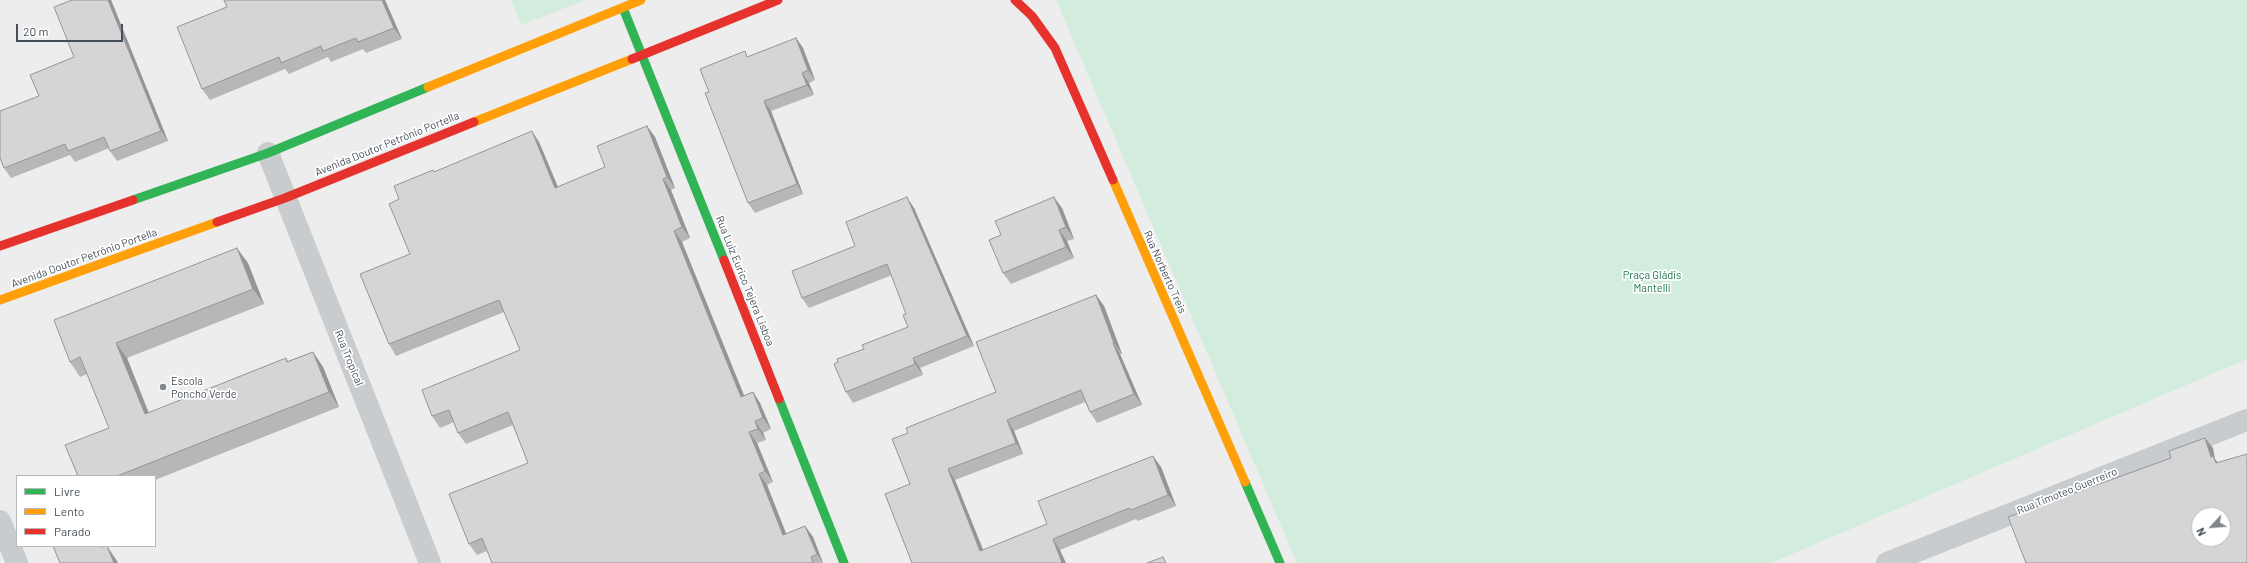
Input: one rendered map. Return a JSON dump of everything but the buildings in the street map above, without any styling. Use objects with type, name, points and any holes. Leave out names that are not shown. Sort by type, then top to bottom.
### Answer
[{"type":"street","points":[[0,246],[268,153],[641,0]]},
{"type":"street","name":"Avenida Doutor Petrônio Portella","points":[[0,300],[285,198],[778,0]]},
{"type":"street","name":"Rua Norberto Treis","points":[[1015,0],[1032,16],[1055,48],[1280,563]]},
{"type":"street","name":"Rua Luiz Eurico Tejera Lisboa","points":[[623,8],[643,54],[844,563]]},
{"type":"street","name":"Rua Tropical","points":[[268,153],[430,563]]},
{"type":"street","name":"Rua Timoteo Guerreiro","points":[[1887,563],[2247,420]]},
{"type":"street","points":[[0,521],[17,563]]},
{"type":"green space","points":[[511,0],[585,0],[521,25]]},
{"type":"green space","name":"Praça Gládis Mantelli","points":[[1056,0],[2247,0],[2247,359],[1771,563],[1297,563]]},
{"type":"traffic: fast","points":[[623,8],[724,260]]},
{"type":"traffic: fast","points":[[133,200],[268,153],[428,87]]},
{"type":"traffic: fast","points":[[779,399],[844,563]]},
{"type":"traffic: fast","points":[[1245,482],[1280,563]]},
{"type":"traffic: slow","points":[[428,87],[641,0]]},
{"type":"traffic: slow","points":[[474,122],[632,59]]},
{"type":"traffic: slow","points":[[1113,180],[1245,482]]},
{"type":"traffic: slow","points":[[0,300],[217,222]]},
{"type":"traffic: jam","points":[[632,59],[778,0]]},
{"type":"traffic: jam","points":[[1015,0],[1032,16],[1055,48],[1113,180]]},
{"type":"traffic: jam","points":[[217,222],[285,198],[474,122]]},
{"type":"traffic: jam","points":[[0,246],[133,200]]},
{"type":"traffic: jam","points":[[724,260],[779,399]]},
{"type":"place","name":"Escola Poncho Verde","points":[[163,387]]}]
